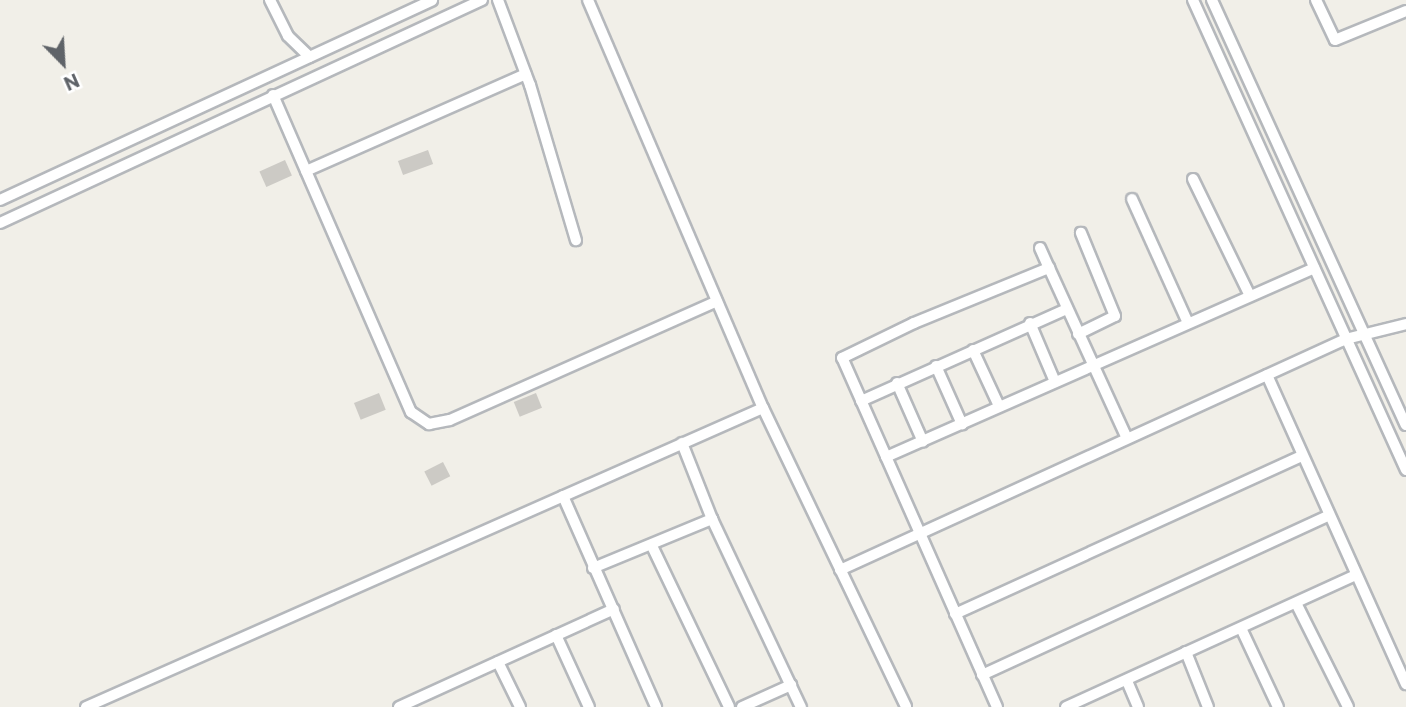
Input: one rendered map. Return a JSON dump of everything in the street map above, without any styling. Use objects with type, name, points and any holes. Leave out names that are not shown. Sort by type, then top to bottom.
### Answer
[{"type":"street","points":[[270,0],[288,36],[310,57]]},
{"type":"street","points":[[0,200],[432,0]]},
{"type":"street","points":[[0,223],[482,0]]},
{"type":"street","points":[[498,0],[526,74],[576,240]]},
{"type":"street","points":[[588,0],[763,408],[906,707]]},
{"type":"street","points":[[1193,0],[1406,470]]},
{"type":"street","points":[[1212,0],[1406,425]]},
{"type":"street","points":[[1316,0],[1335,40],[1406,11]]},
{"type":"street","points":[[306,171],[526,74]]},
{"type":"street","points":[[273,95],[411,412],[429,424],[450,420],[717,302]]},
{"type":"street","points":[[1193,179],[1250,296]]},
{"type":"street","points":[[1132,199],[1188,323]]},
{"type":"street","points":[[1078,334],[1115,316],[1081,233]]},
{"type":"street","points":[[1040,248],[1126,438]]},
{"type":"street","points":[[997,707],[842,358],[914,323],[1049,268]]},
{"type":"street","points":[[886,457],[1314,268]]},
{"type":"street","points":[[861,401],[1030,323],[1067,309]]},
{"type":"street","points":[[1030,323],[1055,382]]},
{"type":"street","points":[[840,569],[1362,332],[1406,324]]},
{"type":"street","points":[[973,350],[999,406]]},
{"type":"street","points":[[936,366],[962,424]]},
{"type":"street","points":[[1267,375],[1354,576],[1406,684]]},
{"type":"street","points":[[897,383],[923,442]]},
{"type":"street","points":[[86,707],[763,408]]},
{"type":"street","points":[[682,443],[712,519],[801,707]]},
{"type":"street","points":[[955,614],[1301,456]]},
{"type":"street","points":[[563,496],[656,707]]},
{"type":"street","points":[[982,675],[1328,516]]},
{"type":"street","points":[[593,568],[652,546],[712,519]]},
{"type":"street","points":[[652,546],[729,707]]},
{"type":"street","points":[[1068,707],[1354,576]]},
{"type":"street","points":[[1296,603],[1348,707]]},
{"type":"street","points":[[398,707],[614,609]]},
{"type":"street","points":[[1241,628],[1278,707]]},
{"type":"street","points":[[556,635],[589,707]]},
{"type":"street","points":[[1185,652],[1208,707]]},
{"type":"street","points":[[498,662],[520,707]]},
{"type":"street","points":[[1127,681],[1138,707]]},
{"type":"street","points":[[742,707],[791,685]]},
{"type":"building","points":[[428,150],[433,164],[403,175],[398,161]]},
{"type":"building","points":[[285,160],[292,176],[266,187],[259,171]]},
{"type":"building","points":[[379,393],[386,410],[361,420],[354,403]]},
{"type":"building","points":[[536,393],[542,408],[520,417],[514,402]]},
{"type":"building","points":[[443,462],[450,476],[432,486],[424,472]]}]
